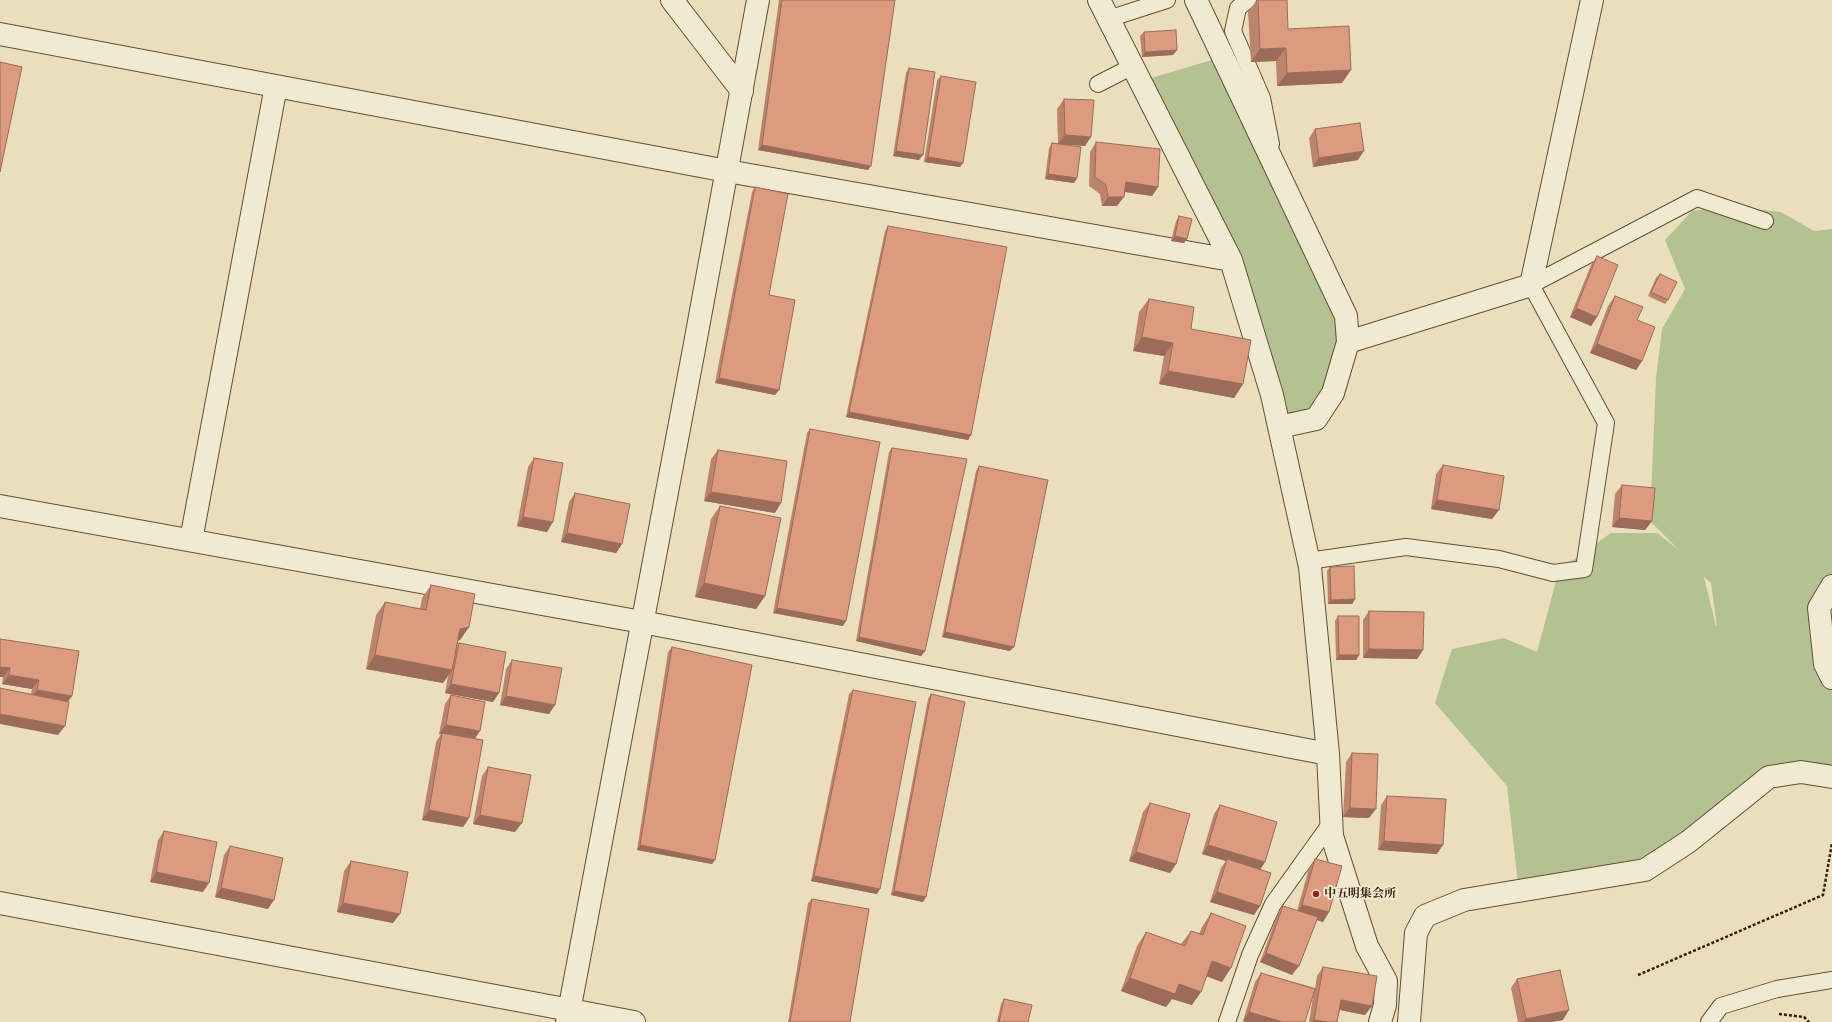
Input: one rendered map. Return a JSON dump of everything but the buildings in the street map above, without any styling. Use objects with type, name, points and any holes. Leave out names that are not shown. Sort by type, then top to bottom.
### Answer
[{"type":"street","points":[[672,0],[742,91]]},
{"type":"street","points":[[568,1016],[758,0]]},
{"type":"street","points":[[1196,0],[1346,316],[1348,342],[1333,393],[1316,419],[1279,427]]},
{"type":"street","points":[[1348,342],[1531,285],[1592,0]]},
{"type":"street","points":[[1104,9],[1231,260],[1272,396],[1308,561],[1328,754],[1332,836],[1367,946],[1386,981],[1385,1005],[1380,1022]]},
{"type":"street","points":[[0,34],[727,171],[1231,260]]},
{"type":"street","points":[[191,540],[276,86]]},
{"type":"street","points":[[0,506],[642,622],[1328,754]]},
{"type":"street","points":[[1832,586],[1819,608],[1825,664],[1832,678]]},
{"type":"street","points":[[1409,1022],[1416,933],[1425,916],[1464,900],[1645,870],[1688,842],[1769,777],[1801,772],[1832,777]]},
{"type":"street","points":[[0,903],[568,1016],[634,1022]]},
{"type":"lane","points":[[1104,9],[1167,0]]},
{"type":"lane","points":[[1248,0],[1238,8],[1233,31],[1262,98],[1276,169]]},
{"type":"lane","points":[[1098,84],[1133,66]]},
{"type":"lane","points":[[1308,561],[1406,547],[1499,558],[1553,573],[1584,569],[1606,423],[1531,285],[1697,198],[1765,221]]},
{"type":"lane","points":[[1227,1022],[1250,955],[1273,904],[1332,823]]},
{"type":"lane","points":[[1709,1022],[1721,1006],[1776,989],[1832,980]]},
{"type":"path","points":[[1638,975],[1823,895],[1832,843]]},
{"type":"green space","points":[[1215,59],[1348,334],[1316,419],[1278,423],[1235,274],[1141,81]]},
{"type":"green space","points":[[1729,206],[1781,212],[1814,231],[1832,229],[1832,590],[1820,615],[1832,678],[1832,773],[1775,764],[1777,776],[1652,866],[1519,892],[1507,786],[1435,703],[1452,649],[1504,638],[1537,652],[1559,570],[1611,533],[1657,533],[1679,550],[1650,521],[1656,378],[1662,329],[1685,289],[1665,240],[1692,211]],"holes":[[[1704,577],[1711,583],[1717,626]]]},
{"type":"place","name":"中五明集会所","points":[[1316,894]]}]
